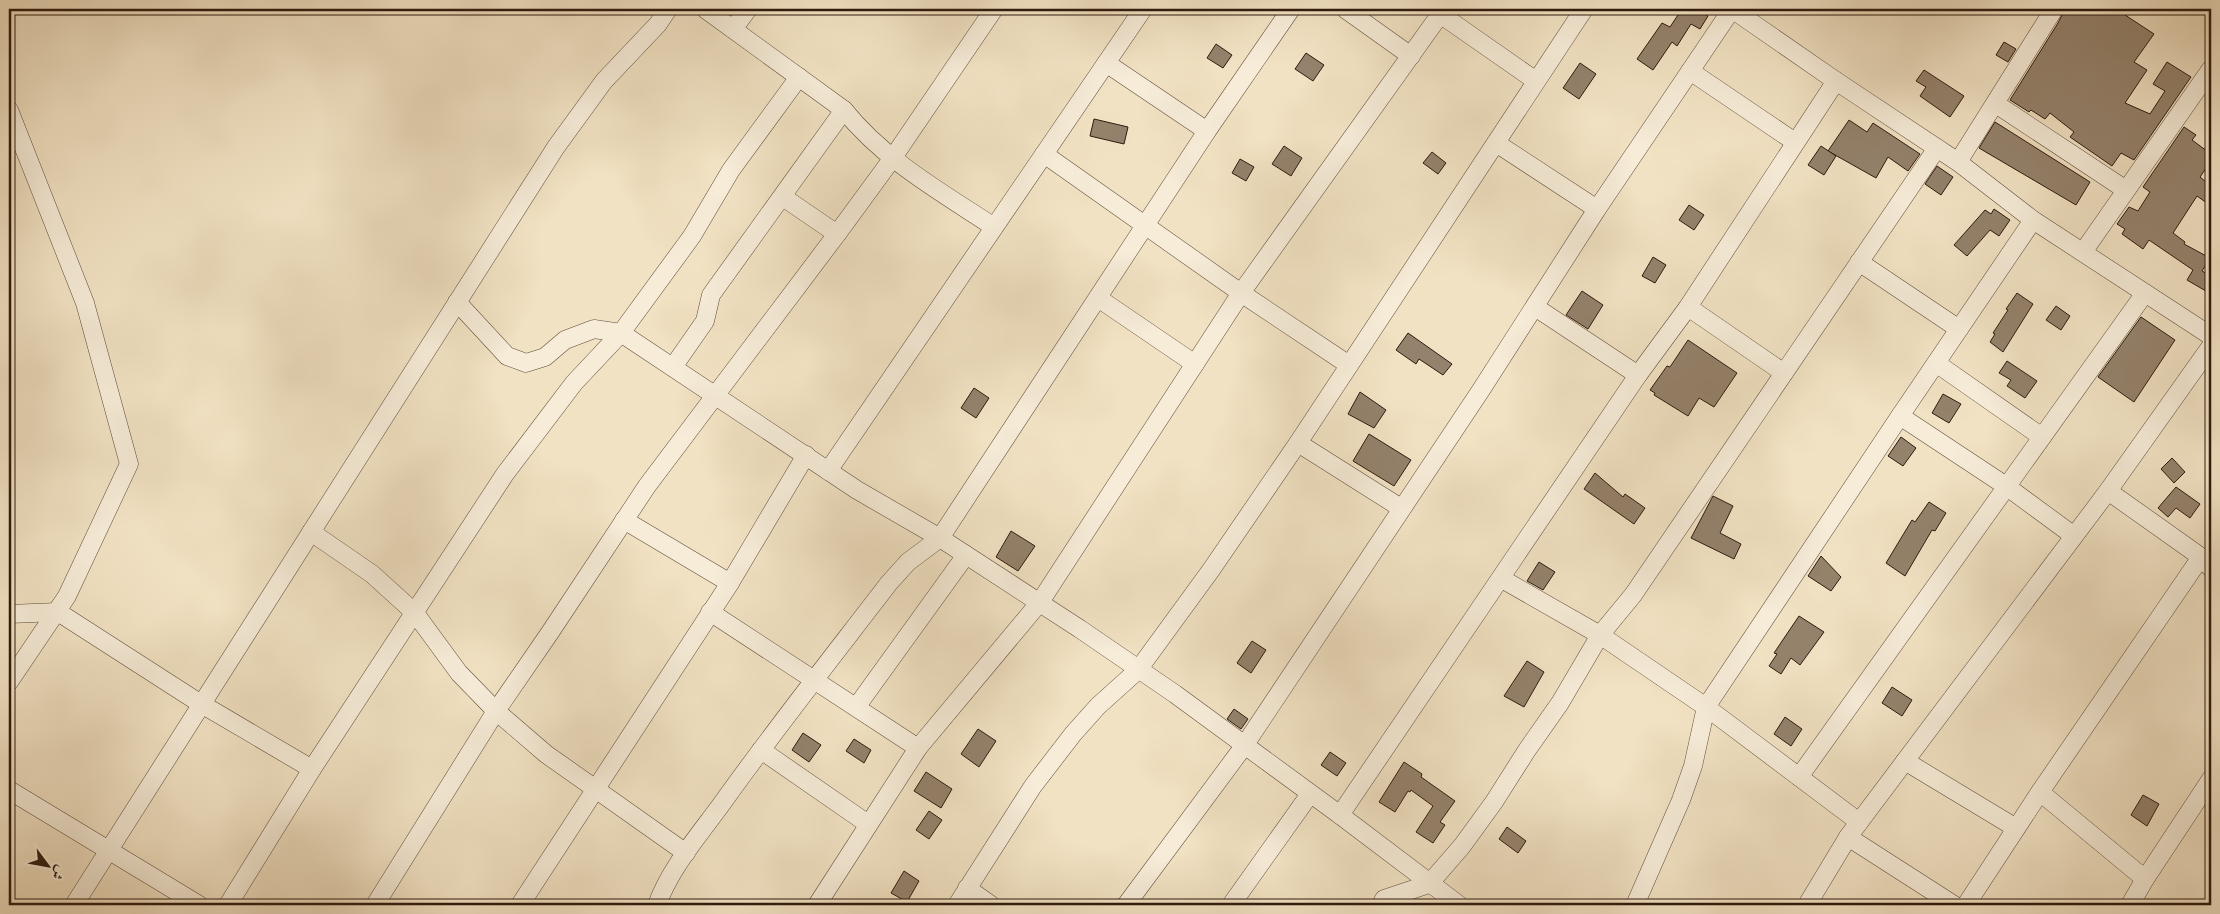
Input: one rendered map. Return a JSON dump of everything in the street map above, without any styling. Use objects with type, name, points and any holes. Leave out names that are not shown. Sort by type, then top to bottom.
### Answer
[{"type":"street","points":[[74,905],[556,147],[604,82],[658,24],[668,9]]},
{"type":"street","points":[[706,9],[844,110],[856,126],[892,159],[994,227]]},
{"type":"street","points":[[733,29],[748,9]]},
{"type":"street","points":[[375,905],[496,711],[647,486],[892,159],[994,9]]},
{"type":"street","points":[[828,471],[1143,9]]},
{"type":"street","points":[[657,905],[662,891],[686,853],[761,750],[888,583],[908,562],[940,538],[1207,131],[1291,9]]},
{"type":"street","points":[[1345,9],[1411,56]]},
{"type":"street","points":[[957,905],[1033,786],[1073,734],[1098,706],[1138,670],[1211,570],[1298,443],[1584,9]]},
{"type":"street","points":[[1126,905],[1244,746],[1535,307],[1597,209],[1732,9],[1958,162],[2033,220],[2211,336]]},
{"type":"street","points":[[1958,162],[2054,9]]},
{"type":"street","points":[[817,905],[918,748],[1040,602],[1241,293],[1442,12],[1536,81]]},
{"type":"street","points":[[1106,63],[1207,131]]},
{"type":"street","points":[[2083,252],[2211,69]]},
{"type":"street","points":[[1690,71],[1795,142]]},
{"type":"street","points":[[228,905],[312,769],[415,613],[475,517],[529,440],[574,382],[621,333],[692,236],[732,170],[799,77]]},
{"type":"street","points":[[1340,815],[1502,579],[1638,375],[1688,307],[1836,81]]},
{"type":"street","points":[[1996,104],[2126,190]]},
{"type":"street","points":[[9,110],[85,303],[129,464],[79,574],[58,612],[9,682]]},
{"type":"street","points":[[673,367],[705,321],[711,295],[844,110]]},
{"type":"street","points":[[1496,143],[1597,209]]},
{"type":"street","points":[[1381,905],[1384,900],[1429,884],[1462,846],[1494,802],[1560,703],[1600,635],[1633,595],[1937,148]]},
{"type":"street","points":[[1044,154],[1241,293],[1349,365]]},
{"type":"street","points":[[783,197],[837,234]]},
{"type":"street","points":[[1635,905],[1681,800],[1693,766],[1706,706],[2033,220]]},
{"type":"street","points":[[1859,262],[1959,329]]},
{"type":"street","points":[[1799,777],[2145,294]]},
{"type":"street","points":[[1098,298],[1195,364]]},
{"type":"street","points":[[458,302],[507,356],[526,364],[545,356],[565,340],[594,329],[621,333],[857,490],[940,538],[1040,602],[1340,815],[1458,905]]},
{"type":"street","points":[[1535,307],[1638,375]]},
{"type":"street","points":[[1688,307],[1784,373]]},
{"type":"street","points":[[1808,905],[1848,837],[2108,491],[2211,346]]},
{"type":"street","points":[[1936,363],[2042,437]]},
{"type":"street","points":[[1900,416],[2006,486],[2074,536]]},
{"type":"street","points":[[1298,443],[1401,508]]},
{"type":"street","points":[[520,905],[730,583],[806,455]]},
{"type":"street","points":[[1966,905],[2040,792],[2206,562],[2108,491]]},
{"type":"street","points":[[624,520],[730,583]]},
{"type":"street","points":[[311,532],[372,574],[415,613],[459,673],[496,711],[546,754],[686,853]]},
{"type":"street","points":[[857,706],[966,556]]},
{"type":"street","points":[[1502,579],[1600,635],[1706,706],[1859,822]]},
{"type":"street","points":[[9,614],[58,612],[202,704],[312,769]]},
{"type":"street","points":[[710,612],[857,706],[918,748]]},
{"type":"street","points":[[761,750],[868,824]]},
{"type":"street","points":[[1905,760],[2016,828]]},
{"type":"street","points":[[2130,905],[2145,879],[2210,784]]},
{"type":"street","points":[[9,790],[199,905]]},
{"type":"street","points":[[2040,792],[2145,879]]},
{"type":"street","points":[[1231,905],[1310,794]]},
{"type":"street","points":[[1848,837],[1954,905]]},
{"type":"street","points":[[967,888],[991,905]]},
{"type":"building","points":[[1667,9],[1700,9],[1708,16],[1700,29],[1691,24],[1677,46],[1672,42],[1653,70],[1637,59],[1662,23],[1670,27],[1678,15]]},
{"type":"building","points":[[2065,9],[2116,9],[2154,34],[2134,62],[2147,70],[2125,103],[2150,114],[2165,91],[2153,84],[2167,62],[2191,77],[2134,160],[2121,153],[2112,166],[2070,137],[2074,132],[2050,113],[2045,119],[2010,100]]},
{"type":"building","points":[[2004,42],[2016,49],[2008,62],[1996,55]]},
{"type":"building","points":[[1216,44],[1232,55],[1223,68],[1207,58]]},
{"type":"building","points":[[1306,53],[1324,65],[1313,81],[1295,69]]},
{"type":"building","points":[[1580,63],[1596,74],[1579,99],[1563,88]]},
{"type":"building","points":[[1924,70],[1964,96],[1950,117],[1920,96],[1926,87],[1916,81]]},
{"type":"building","points":[[1094,119],[1128,127],[1124,144],[1090,136]]},
{"type":"building","points":[[1849,120],[1867,132],[1873,123],[1920,154],[1908,171],[1888,157],[1876,178],[1828,151]]},
{"type":"building","points":[[1995,122],[2090,182],[2076,205],[1979,148]]},
{"type":"building","points":[[2184,127],[2196,135],[2192,140],[2211,154],[2211,161],[2200,177],[2211,186],[2211,206],[2197,196],[2173,233],[2185,242],[2184,244],[2210,258],[2202,271],[2211,276],[2211,294],[2187,280],[2193,270],[2149,240],[2143,249],[2122,234],[2125,229],[2117,224],[2129,207],[2138,211],[2150,192],[2143,187]]},
{"type":"building","points":[[1284,146],[1302,158],[1291,176],[1272,164]]},
{"type":"building","points":[[1821,146],[1836,156],[1824,175],[1808,165]]},
{"type":"building","points":[[1432,152],[1446,163],[1438,174],[1423,163]]},
{"type":"building","points":[[1240,159],[1254,167],[1246,181],[1232,173]]},
{"type":"building","points":[[1937,166],[1953,177],[1941,195],[1925,184]]},
{"type":"building","points":[[1689,205],[1704,215],[1694,230],[1679,220]]},
{"type":"building","points":[[1994,209],[2010,220],[1999,236],[1990,230],[1967,256],[1954,245],[1985,210],[1991,214]]},
{"type":"building","points":[[1653,257],[1666,265],[1655,283],[1642,276]]},
{"type":"building","points":[[1582,291],[1603,305],[1588,329],[1566,315]]},
{"type":"building","points":[[2017,293],[2033,304],[2003,352],[1990,342],[1995,334],[1993,333],[2008,310],[2006,309]]},
{"type":"building","points":[[2056,306],[2070,316],[2061,330],[2046,320]]},
{"type":"building","points":[[2141,317],[2175,340],[2134,402],[2098,377]]},
{"type":"building","points":[[1408,333],[1452,364],[1443,375],[1419,359],[1416,364],[1396,350]]},
{"type":"building","points":[[1688,340],[1737,373],[1714,407],[1699,398],[1688,416],[1654,395],[1655,393],[1650,390],[1667,366],[1670,367]]},
{"type":"building","points":[[2007,361],[2037,381],[2025,398],[2007,386],[2011,380],[1999,373]]},
{"type":"building","points":[[974,388],[989,398],[976,418],[961,408]]},
{"type":"building","points":[[1360,392],[1386,410],[1374,428],[1348,414]]},
{"type":"building","points":[[1943,394],[1961,404],[1949,423],[1932,413]]},
{"type":"building","points":[[1369,434],[1411,460],[1394,486],[1353,461]]},
{"type":"building","points":[[1901,437],[1916,448],[1903,466],[1888,456]]},
{"type":"building","points":[[2172,458],[2185,472],[2174,483],[2161,469]]},
{"type":"building","points":[[1595,473],[1623,497],[1625,494],[1645,508],[1634,524],[1584,489]]},
{"type":"building","points":[[2176,487],[2200,504],[2190,518],[2176,508],[2168,517],[2158,508]]},
{"type":"building","points":[[1713,496],[1733,506],[1720,533],[1741,544],[1734,559],[1691,538]]},
{"type":"building","points":[[1929,502],[1946,513],[1935,531],[1932,530],[1905,576],[1886,563],[1912,520],[1915,522]]},
{"type":"building","points":[[1011,531],[1035,546],[1018,571],[996,557]]},
{"type":"building","points":[[1821,556],[1841,577],[1831,591],[1808,576]]},
{"type":"building","points":[[1539,562],[1555,572],[1543,590],[1527,581]]},
{"type":"building","points":[[1799,616],[1824,632],[1800,665],[1791,658],[1781,674],[1769,666],[1777,654],[1774,653]]},
{"type":"building","points":[[1252,641],[1266,650],[1251,673],[1237,663]]},
{"type":"building","points":[[1527,661],[1544,672],[1524,707],[1504,696]]},
{"type":"building","points":[[1892,687],[1912,700],[1902,716],[1882,703]]},
{"type":"building","points":[[1234,709],[1248,719],[1241,729],[1227,719]]},
{"type":"building","points":[[1785,717],[1802,729],[1791,746],[1774,734]]},
{"type":"building","points":[[978,729],[996,741],[979,767],[961,754]]},
{"type":"building","points":[[803,733],[821,745],[809,762],[792,750]]},
{"type":"building","points":[[854,739],[871,750],[864,763],[846,751]]},
{"type":"building","points":[[1330,752],[1346,763],[1337,776],[1321,765]]},
{"type":"building","points":[[1404,762],[1422,774],[1421,777],[1455,801],[1440,822],[1445,825],[1433,843],[1416,832],[1433,806],[1411,790],[1410,792],[1408,791],[1395,812],[1379,802]]},
{"type":"building","points":[[926,772],[952,789],[941,808],[914,791]]},
{"type":"building","points":[[2143,795],[2159,804],[2147,826],[2131,815]]},
{"type":"building","points":[[929,811],[942,820],[929,839],[916,830]]},
{"type":"building","points":[[1507,827],[1526,841],[1518,853],[1499,839]]},
{"type":"building","points":[[904,871],[919,881],[907,902],[891,893]]}]
